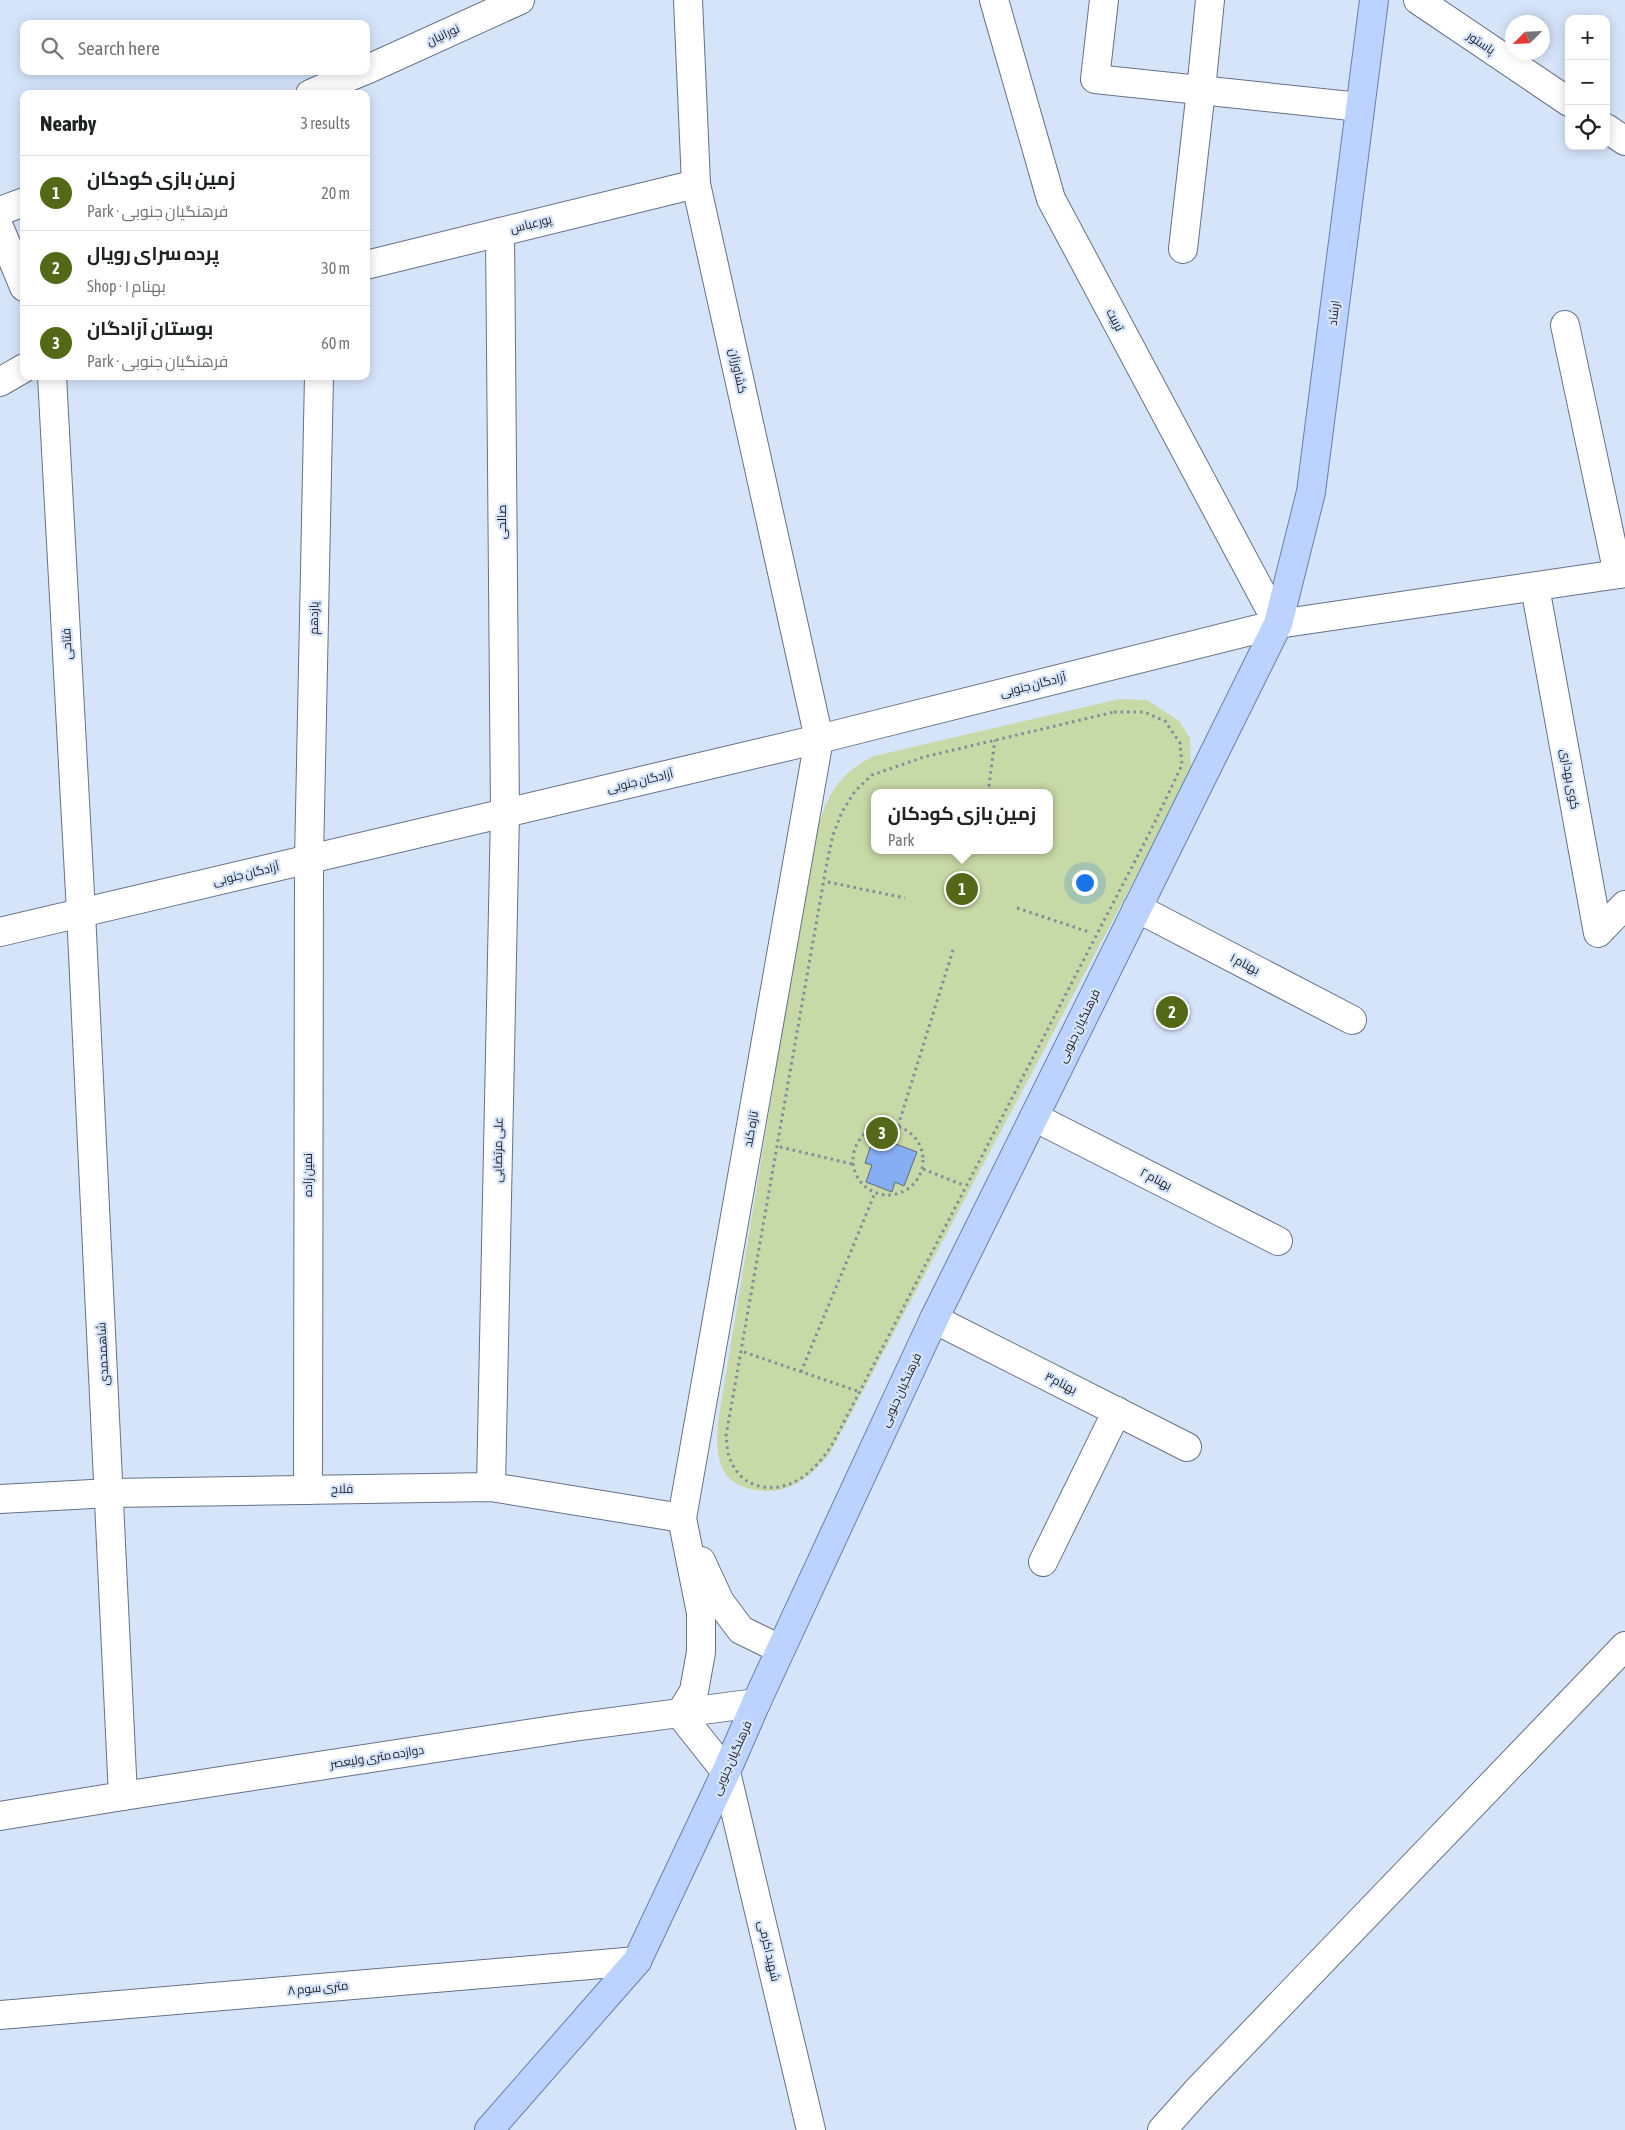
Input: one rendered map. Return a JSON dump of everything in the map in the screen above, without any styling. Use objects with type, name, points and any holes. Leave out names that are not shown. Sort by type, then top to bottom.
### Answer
[{"type":"main road","name":"ارشاد","points":[[1278,624],[1311,492],[1374,0]]},
{"type":"main road","name":"فرهنگیان جنوبی","points":[[489,2130],[637,1961],[934,1319],[1278,624]]},
{"type":"street","name":"نورانیان","points":[[370,69],[520,0]]},
{"type":"street","name":"کشاورزان","points":[[688,0],[696,184],[819,739]]},
{"type":"street","name":"تربیت","points":[[994,0],[1050,199],[1278,624]]},
{"type":"street","points":[[1104,0],[1095,79],[1360,107]]},
{"type":"street","points":[[1183,248],[1202,90],[1210,0]]},
{"type":"street","name":"پاستور","points":[[1418,0],[1565,99]]},
{"type":"street","name":"نورانیان","points":[[320,90],[355,75]]},
{"type":"street","points":[[1610,131],[1625,141]]},
{"type":"street","name":"پورعباس","points":[[370,265],[696,184]]},
{"type":"street","points":[[0,211],[20,204]]},
{"type":"street","points":[[0,229],[20,277]]},
{"type":"street","name":"صالحی","points":[[500,232],[505,813]]},
{"type":"street","points":[[1565,325],[1622,574]]},
{"type":"street","points":[[0,382],[20,370]]},
{"type":"street","name":"فتاحی","points":[[52,380],[82,912]]},
{"type":"street","name":"یازدهم","points":[[309,860],[319,380]]},
{"type":"street","name":"آزادگان جنوبی","points":[[0,932],[819,739],[1278,624],[1622,574]]},
{"type":"street","name":"کوی بهداری","points":[[1536,587],[1598,934],[1625,905]]},
{"type":"street","name":"تازه کند","points":[[682,1518],[819,739]]},
{"type":"street","name":"علی مرتضایی","points":[[491,1487],[505,813]]},
{"type":"street","name":"نمین زاده","points":[[308,1490],[309,860]]},
{"type":"street","name":"بهنام ۱","points":[[1137,908],[1352,1020]]},
{"type":"street","name":"شاهمحمدی","points":[[82,912],[123,1796]]},
{"type":"street","name":"بهنام ۲","points":[[1034,1118],[1278,1241]]},
{"type":"street","name":"بهنام۳","points":[[934,1319],[1187,1448]]},
{"type":"street","points":[[1043,1562],[1117,1411]]},
{"type":"street","name":"فلاح","points":[[0,1499],[110,1493],[491,1487],[682,1518]]},
{"type":"street","points":[[682,1518],[720,1602],[730,1616],[741,1630],[780,1649]]},
{"type":"street","points":[[682,1518],[700,1613],[701,1652],[694,1690],[680,1714],[726,1772]]},
{"type":"street","points":[[1162,2130],[1196,2092],[1625,1646]]},
{"type":"street","name":"دوازده متری ولیعصر","points":[[0,1816],[563,1729],[756,1703]]},
{"type":"street","name":"شهید اکرمی","points":[[726,1772],[811,2130]]},
{"type":"street","name":"۸ متری سوم","points":[[0,2015],[637,1961]]},
{"type":"path","points":[[1114,712],[1144,712],[1165,721],[1180,743],[1182,765],[1151,830],[830,1448],[816,1466],[793,1483],[779,1488],[754,1485],[744,1479],[734,1469],[729,1457],[726,1436],[824,881],[833,835],[842,812],[855,791],[872,775],[924,757],[1114,712]]},
{"type":"path","points":[[989,789],[995,740]]},
{"type":"path","points":[[824,881],[906,898]]},
{"type":"path","points":[[1017,908],[1096,934]]},
{"type":"path","points":[[898,1126],[953,950]]},
{"type":"path","points":[[898,1126],[908,1131],[922,1149],[922,1169],[916,1183],[908,1191],[884,1196],[863,1185],[856,1176],[852,1164],[853,1152],[858,1141],[865,1133],[875,1127],[898,1126]]},
{"type":"path","points":[[778,1146],[852,1164]]},
{"type":"path","points":[[922,1169],[966,1186]]},
{"type":"path","points":[[801,1372],[876,1193]]},
{"type":"path","points":[[740,1351],[860,1392]]},
{"type":"green space","points":[[1119,699],[1147,700],[1179,721],[1190,738],[1191,771],[830,1453],[815,1470],[798,1483],[778,1490],[755,1490],[743,1487],[733,1481],[726,1475],[721,1466],[717,1446],[718,1422],[813,845],[821,816],[832,792],[849,772],[874,756]]},
{"type":"building","points":[[874,1136],[917,1152],[904,1186],[895,1182],[892,1192],[866,1182],[872,1165],[865,1163]]},
{"type":"place","name":"زمین بازی کودکان","points":[[962,889]]},
{"type":"place","name":"پرده سرای رویال","points":[[1172,1012]]},
{"type":"place","name":"بوستان آزادگان","points":[[882,1133]]}]
